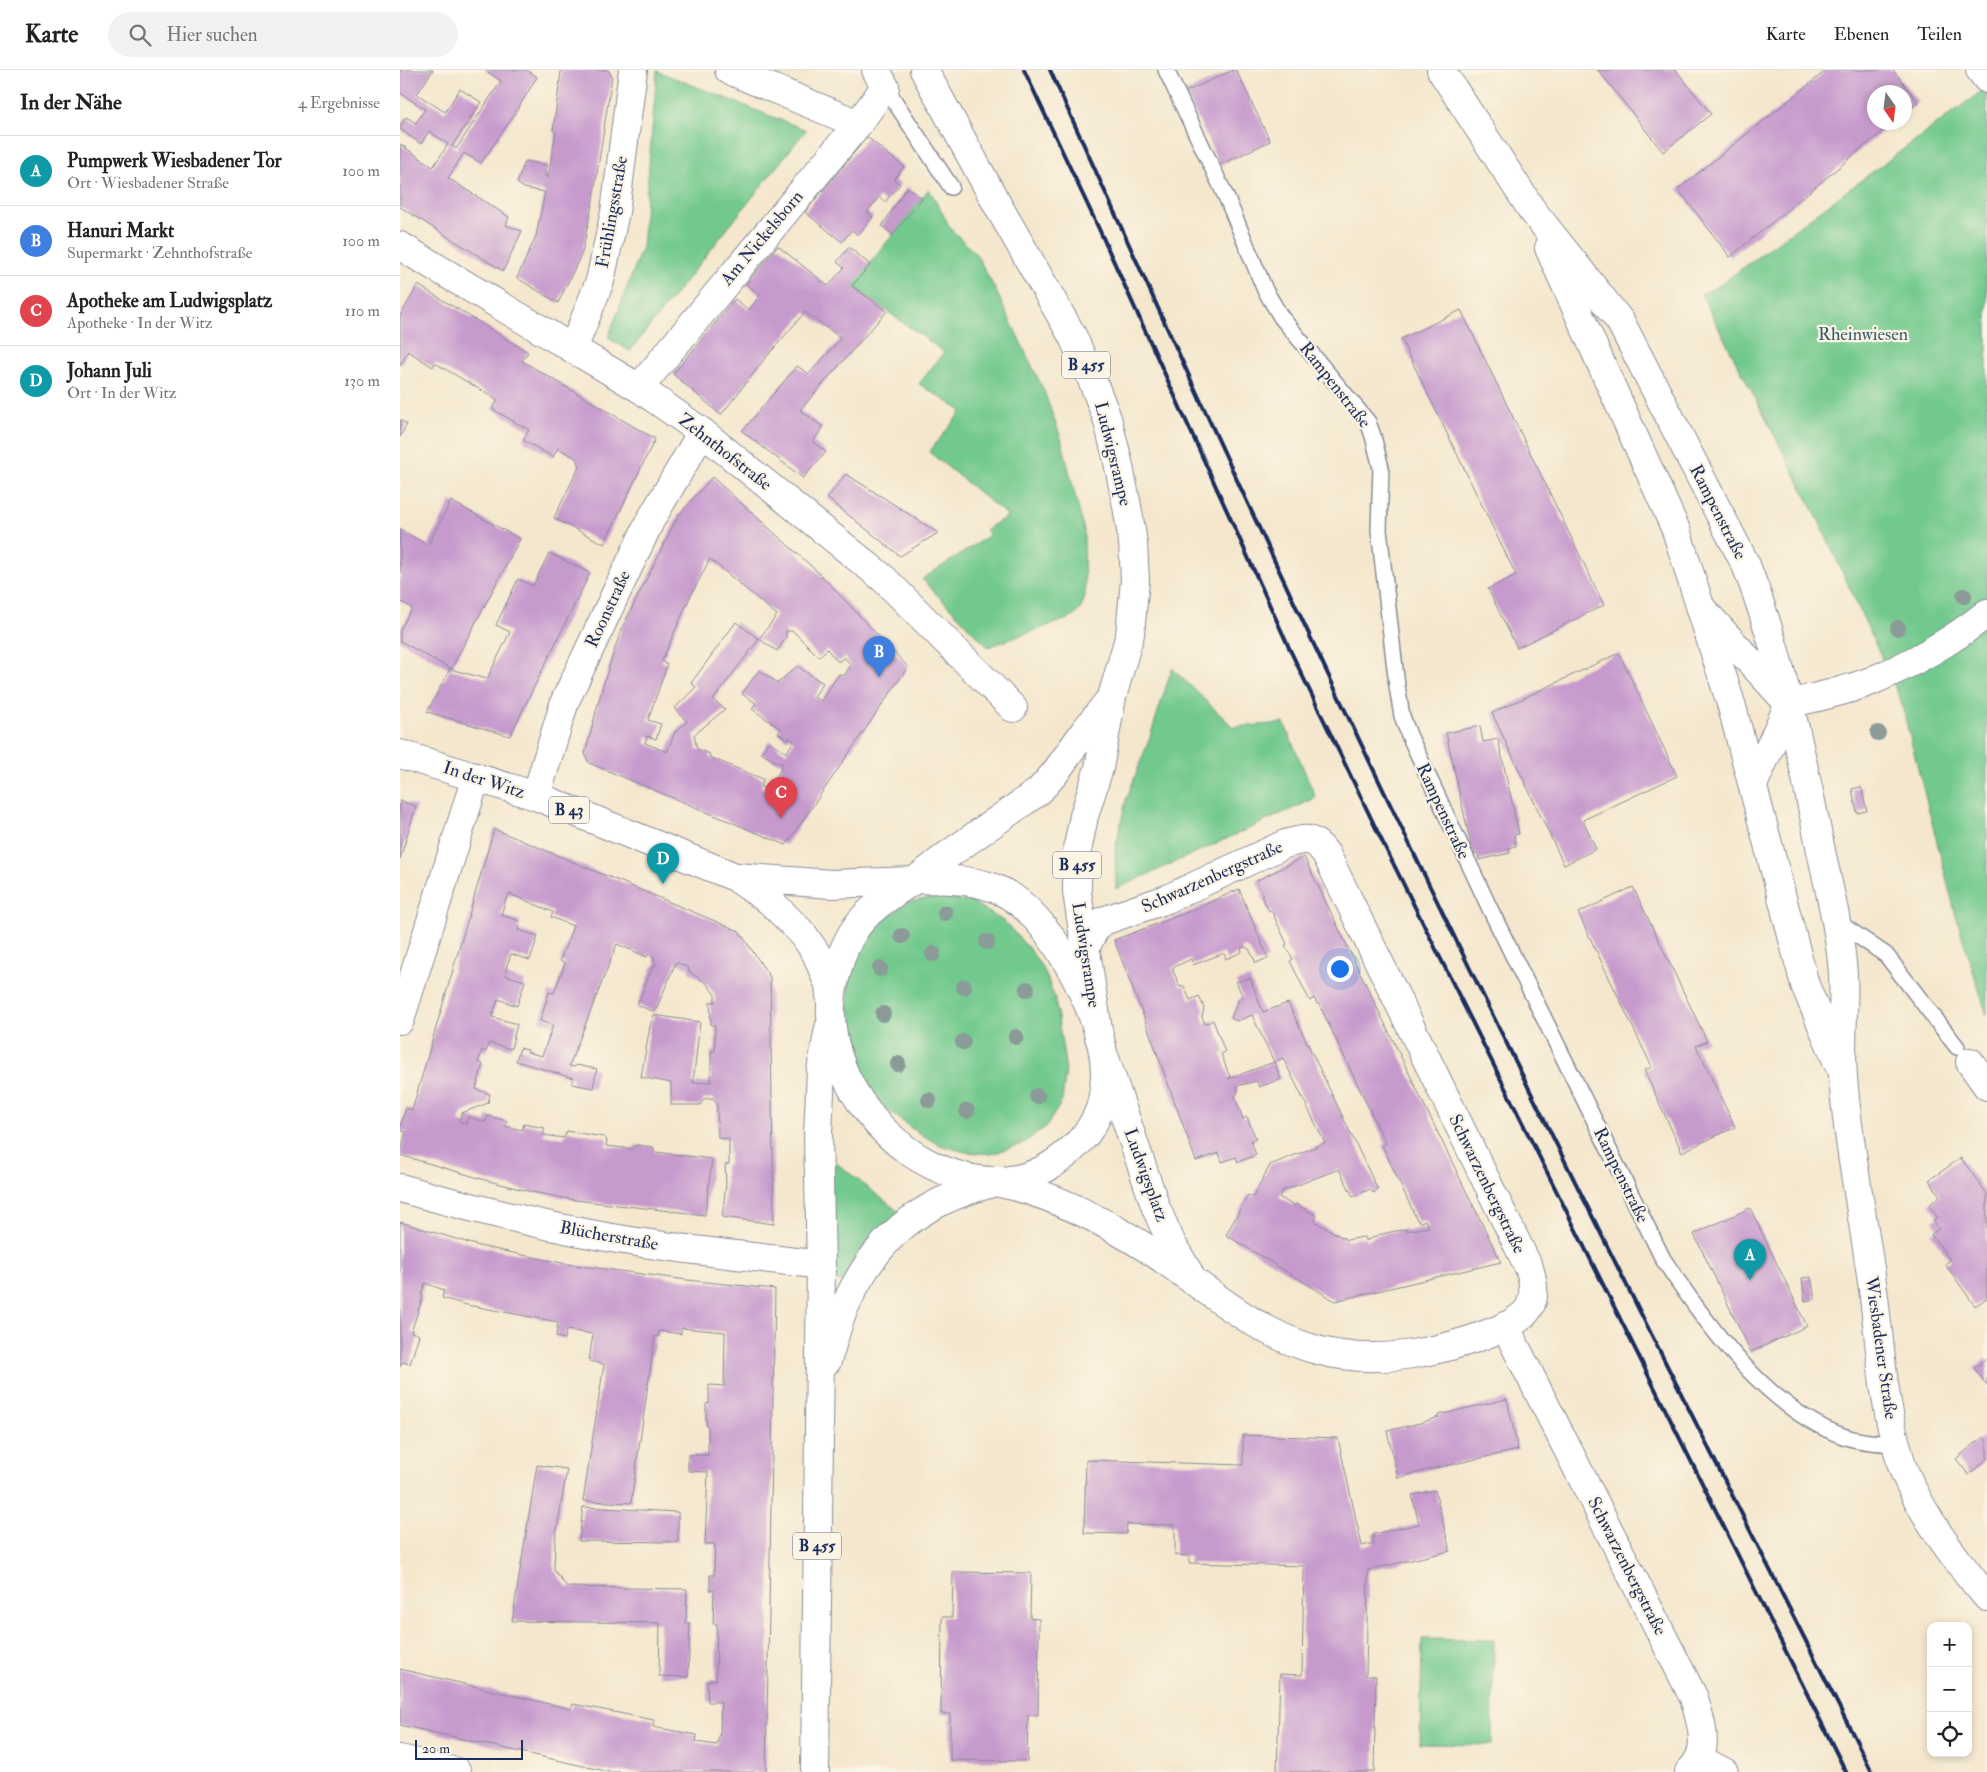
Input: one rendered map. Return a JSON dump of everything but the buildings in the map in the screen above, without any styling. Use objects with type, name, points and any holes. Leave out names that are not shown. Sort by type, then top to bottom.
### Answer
[{"type":"main road","name":"Frühlingsstraße","points":[[573,349],[600,281],[615,212],[633,70]]},
{"type":"main road","points":[[729,70],[858,124]]},
{"type":"main road","name":"Ludwigsrampe","points":[[924,70],[996,204],[1072,336],[1093,382],[1107,418],[1117,457],[1133,543],[1135,580],[1130,634],[1112,696],[1099,768],[1084,816],[1077,851],[1076,892],[1101,1043]]},
{"type":"main road","name":"Rampenstraße","points":[[1441,70],[1532,210],[1620,321],[1746,565],[1776,650],[1836,921],[1843,974],[1842,1073]]},
{"type":"main road","points":[[1980,70],[1987,79]]},
{"type":"main road","name":"Am Nickelsborn","points":[[638,388],[858,124],[881,78]]},
{"type":"main road","name":"Rampenstraße","points":[[1532,210],[1676,530],[1703,610],[1753,785],[1805,985],[1842,1073]]},
{"type":"main road","name":"Zehnthofstraße","points":[[400,246],[638,388],[702,432],[884,578],[1013,708]]},
{"type":"main road","name":"Roonstraße","points":[[536,796],[565,701],[650,521],[702,432]]},
{"type":"main road","points":[[1703,610],[1789,704]]},
{"type":"main road","points":[[1789,704],[1871,681],[1966,630],[1987,613]]},
{"type":"main road","name":"Ludwigsrampe","points":[[915,880],[1039,791],[1055,773],[1112,696]]},
{"type":"main road","points":[[1753,785],[1789,704]]},
{"type":"main road","name":"In der Witz","points":[[400,754],[536,796],[735,877],[770,902],[803,934],[816,954],[829,985],[831,1009]]},
{"type":"main road","points":[[400,1020],[476,776]]},
{"type":"main road","name":"Schwarzenbergstraße","points":[[1085,948],[1094,929],[1103,921],[1167,899],[1285,844],[1300,840],[1310,840],[1318,843],[1326,854],[1529,1268],[1535,1295],[1531,1305],[1520,1318],[1505,1326],[1694,1698],[1700,1720],[1702,1744],[1694,1765]]},
{"type":"main road","name":"In der Witz","points":[[735,877],[832,884],[915,880]]},
{"type":"main road","name":"Ludwigsplatz","points":[[1206,1290],[1188,1272],[1172,1244],[1156,1208],[1088,1005],[1073,973],[1043,928],[1026,910],[1004,892],[982,883],[960,880],[915,880],[879,904],[856,925],[842,949],[831,1009],[836,1047],[842,1067],[874,1121],[896,1144],[943,1171],[970,1180],[997,1182],[1023,1187],[1083,1213],[1148,1249],[1206,1290],[1257,1323],[1290,1341],[1318,1350],[1353,1356],[1383,1357],[1434,1351],[1479,1337],[1505,1326]]},
{"type":"main road","name":"B 455","points":[[815,1772],[820,1265],[818,1135],[820,1080],[831,1009]]},
{"type":"main road","name":"Ludwigsplatz","points":[[997,1182],[1029,1176],[1047,1168],[1065,1156],[1090,1129],[1098,1116],[1105,1088],[1105,1071],[1101,1043]]},
{"type":"main road","points":[[1964,1055],[1987,1086]]},
{"type":"main road","name":"Wiesbadener Straße","points":[[1842,1073],[1847,1122],[1873,1291],[1888,1416],[1903,1469],[1936,1533],[1987,1597]]},
{"type":"main road","name":"B 455","points":[[818,1389],[845,1307],[870,1262],[884,1244],[902,1226],[918,1214],[948,1197],[997,1182]]},
{"type":"main road","name":"Blücherstraße","points":[[400,1188],[487,1212],[582,1232],[685,1248],[820,1265]]},
{"type":"main road","points":[[400,1759],[457,1772]]},
{"type":"main road","points":[[1694,1765],[1724,1772]]},
{"type":"lane","name":"Rampenstraße","points":[[1166,70],[1228,201],[1266,290],[1282,317],[1368,422],[1378,450],[1381,468],[1380,540],[1396,686],[1402,716],[1491,911],[1663,1259],[1689,1299],[1721,1339],[1758,1380],[1790,1407],[1816,1424],[1844,1437],[1870,1443],[1896,1444]]},
{"type":"lane","points":[[881,78],[951,186]]},
{"type":"lane","points":[[1836,921],[1886,955],[1964,1055]]},
{"type":"green space","points":[[657,71],[806,130],[630,351],[608,338],[642,247]]},
{"type":"green space","name":"Rheinwiesen","points":[[1987,87],[1987,1016],[1956,916],[1900,698],[1817,517],[1701,294],[1717,287]]},
{"type":"green space","points":[[929,189],[951,229],[976,254],[1044,391],[1061,438],[1084,531],[1085,597],[1081,608],[1073,617],[988,647],[922,579],[990,535],[985,530],[1008,516],[929,452],[962,411],[919,384],[944,352],[852,286]]},
{"type":"green space","points":[[1172,668],[1233,727],[1284,723],[1316,798],[1116,889],[1115,850],[1126,800],[1149,740]]},
{"type":"green space","points":[[937,897],[972,902],[1005,922],[1031,951],[1045,972],[1055,999],[1066,1070],[1062,1101],[1047,1126],[1024,1143],[992,1154],[965,1152],[939,1145],[911,1128],[883,1106],[863,1076],[851,1047],[847,1018],[849,983],[860,950],[884,920],[907,902]]},
{"type":"green space","points":[[830,1158],[899,1212],[849,1283],[831,1279]]},
{"type":"green space","points":[[1422,1639],[1494,1640],[1492,1745],[1420,1744]]},
{"type":"railway","points":[[1024,70],[1099,229],[1291,652],[1382,841],[1846,1772]]},
{"type":"railway","points":[[1050,70],[1225,455],[1406,837],[1578,1188],[1872,1772]]},
{"type":"place","name":"Hanuri Markt","points":[[879,677]]},
{"type":"place","name":"Apotheke am Ludwigsplatz","points":[[781,818]]},
{"type":"place","name":"Johann Juli","points":[[663,884]]},
{"type":"place","name":"Pumpwerk Wiesbadener Tor","points":[[1750,1280]]}]
